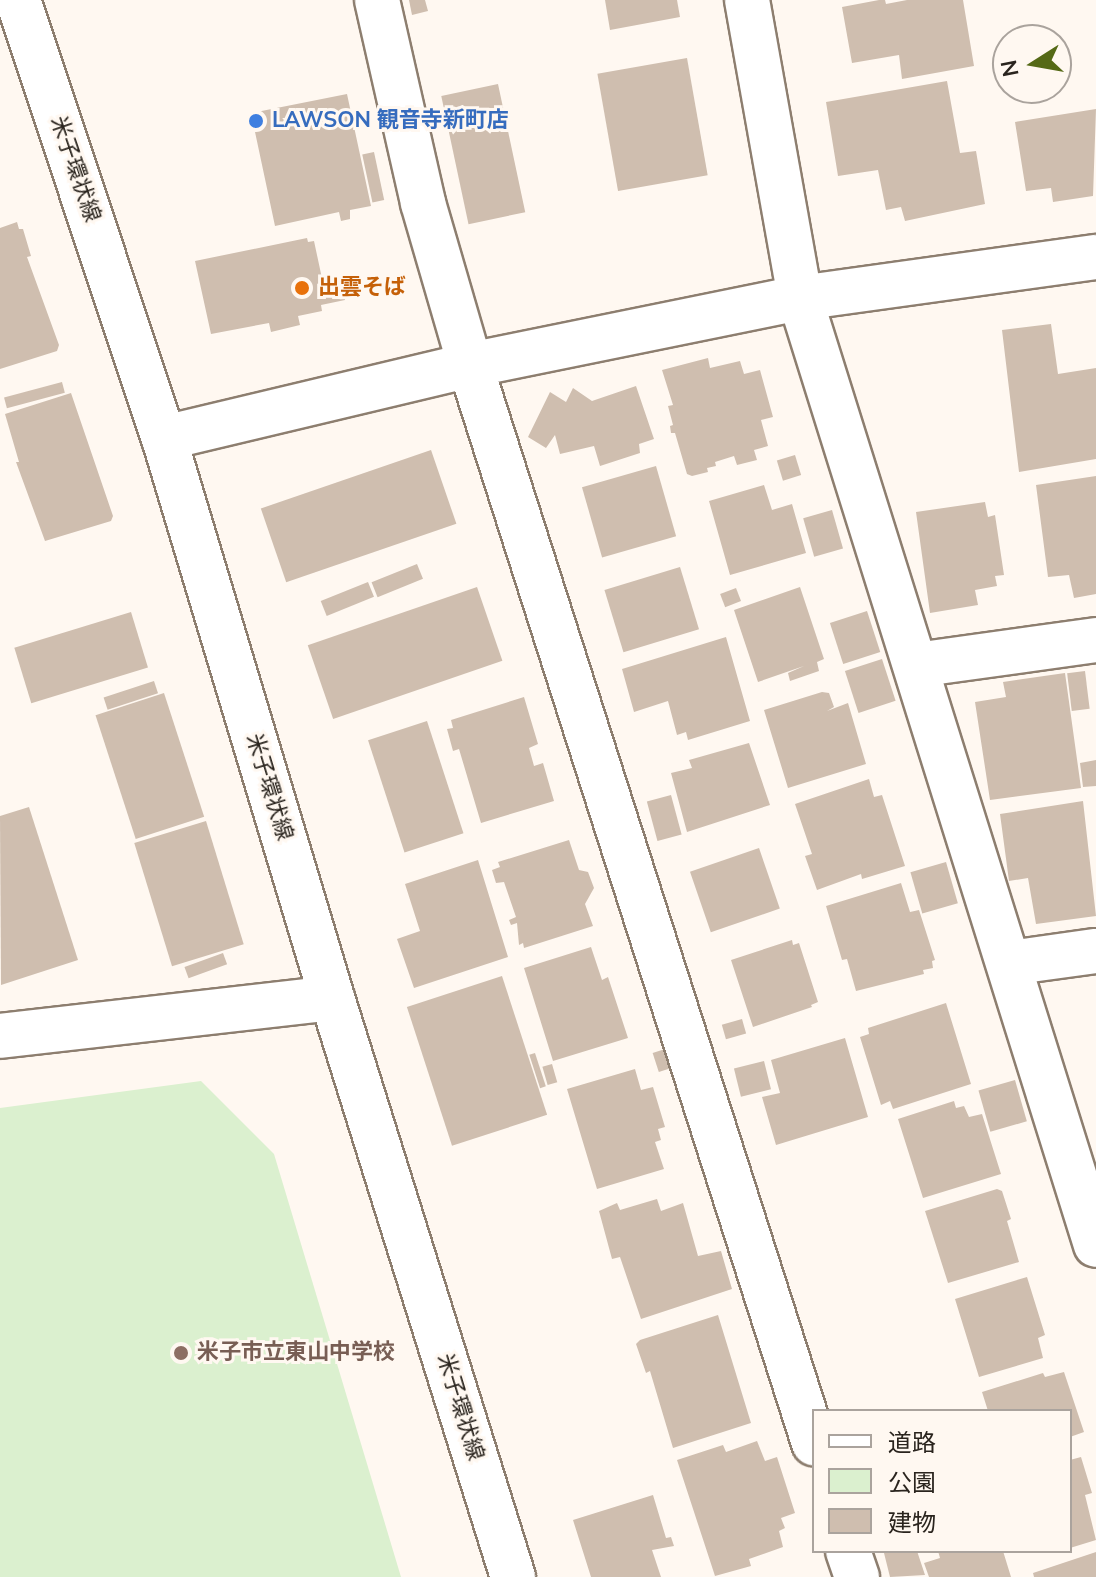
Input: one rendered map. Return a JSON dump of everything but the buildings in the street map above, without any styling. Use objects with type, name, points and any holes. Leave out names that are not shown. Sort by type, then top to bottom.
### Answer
[{"type":"street","name":"米子環状線","points":[[18,0],[164,438],[332,998],[513,1577]]},
{"type":"street","points":[[377,0],[423,203],[470,365],[812,1437]]},
{"type":"street","points":[[747,0],[800,298],[1096,1245]]},
{"type":"street","points":[[164,438],[470,365],[800,298],[1096,257]]},
{"type":"street","points":[[916,665],[1096,640]]},
{"type":"street","points":[[1009,963],[1096,951]]},
{"type":"street","points":[[0,1036],[332,998]]},
{"type":"street","points":[[849,1553],[857,1577]]},
{"type":"green space","name":"米子市立東山中学校","points":[[201,1081],[274,1154],[401,1577],[0,1577],[0,1108]]},
{"type":"place","name":"LAWSON 観音寺新町店","points":[[256,121]]},
{"type":"place","name":"出雲そば","points":[[302,288]]},
{"type":"place","name":"米子市立東山中学校","points":[[181,1353]]}]
